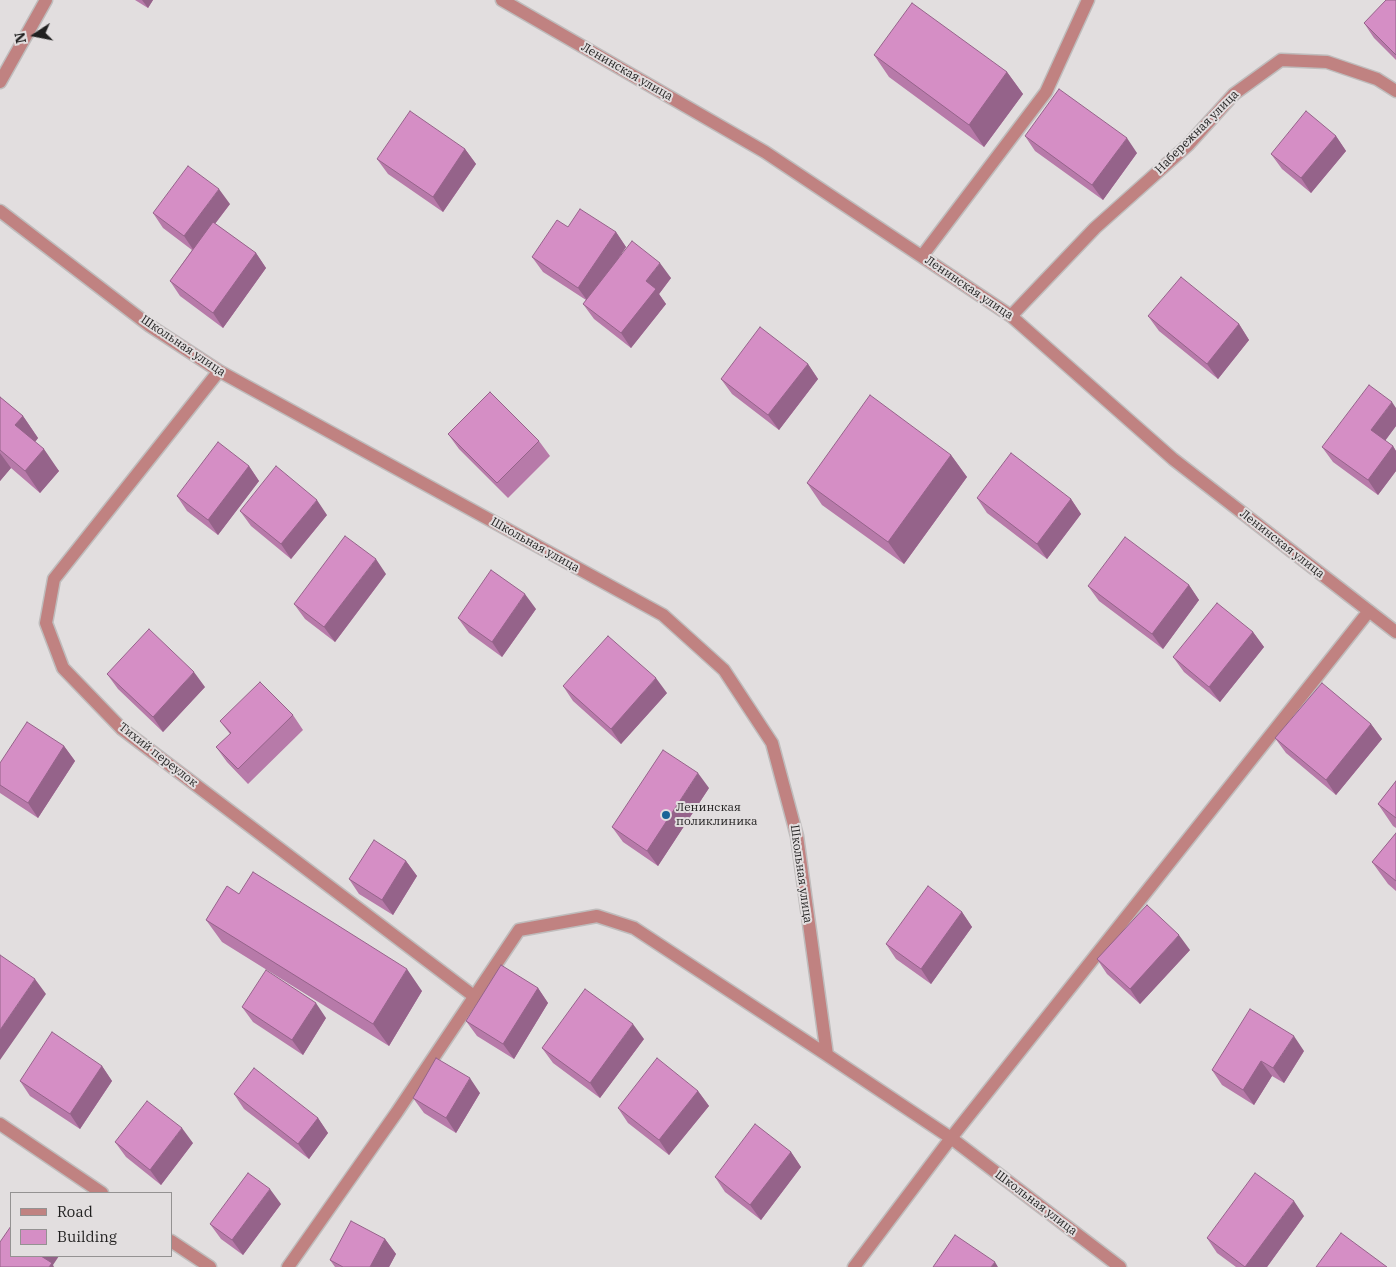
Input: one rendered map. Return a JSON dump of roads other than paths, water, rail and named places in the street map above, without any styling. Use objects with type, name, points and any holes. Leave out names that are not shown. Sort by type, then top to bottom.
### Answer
[{"type":"street","points":[[0,82],[46,0]]},
{"type":"street","name":"Ленинская улица","points":[[502,0],[765,152],[1011,316],[1173,459],[1396,632]]},
{"type":"street","points":[[922,256],[1046,92],[1088,0]]},
{"type":"street","name":"Набережная улица","points":[[1011,316],[1095,228],[1188,145],[1234,94],[1281,60],[1327,62],[1377,79],[1396,91]]},
{"type":"street","name":"Школьная улица","points":[[0,211],[150,326],[219,371],[663,615],[724,670],[772,743],[797,836],[827,1055]]},
{"type":"street","name":"Тихий переулок","points":[[219,371],[54,579],[46,624],[63,668],[122,729],[475,997]]},
{"type":"street","points":[[854,1267],[951,1138],[1369,611]]},
{"type":"street","name":"Школьная улица","points":[[475,997],[519,930],[597,916],[634,928],[951,1138],[1120,1267]]},
{"type":"street","points":[[288,1267],[475,997]]},
{"type":"street","points":[[0,1124],[101,1192]]},
{"type":"street","points":[[172,1242],[210,1267]]},
{"type":"place","name":"Ленинская поликлиника","points":[[666,815]]}]
